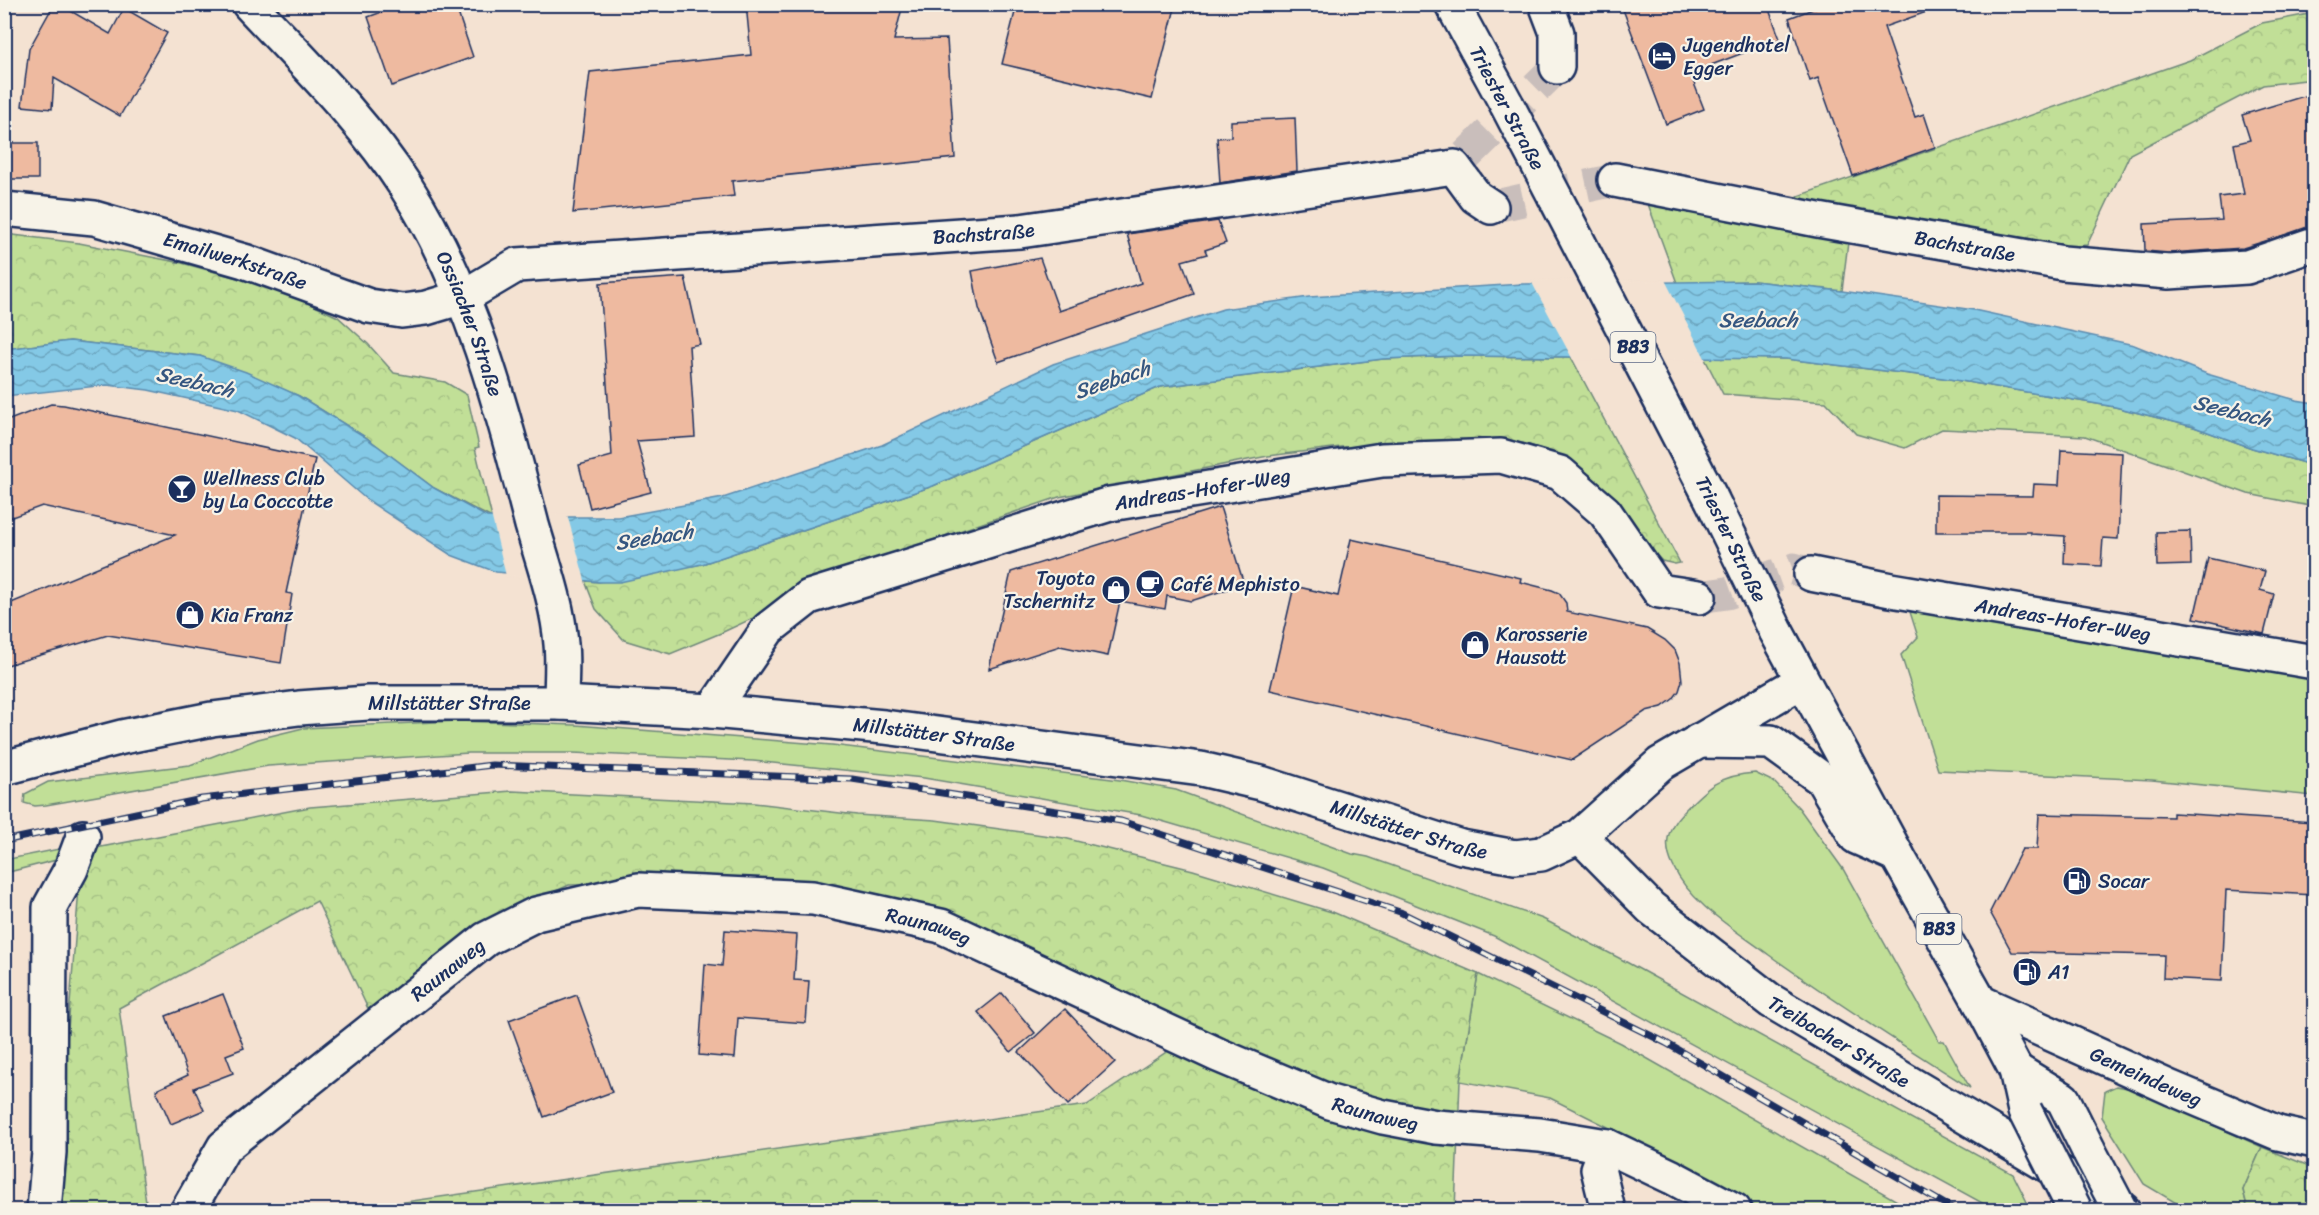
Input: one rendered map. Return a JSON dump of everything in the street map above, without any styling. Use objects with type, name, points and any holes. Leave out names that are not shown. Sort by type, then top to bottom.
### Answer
[{"type":"street","name":"Ossiacher Straße","points":[[249,4],[356,119],[385,158],[411,196],[463,297],[509,436],[552,598],[561,643],[561,703]]},
{"type":"street","name":"Triester Straße","points":[[1452,4],[1712,498],[1802,681],[2016,1070],[2025,1112],[2075,1210]]},
{"type":"street","points":[[1546,4],[1557,33],[1557,68]]},
{"type":"street","name":"Bachstraße","points":[[463,297],[518,265],[1020,231],[1460,161],[1476,197],[1491,207]]},
{"type":"street","name":"Bachstraße","points":[[1615,180],[1818,220],[2063,263],[2169,272],[2247,267],[2314,244]]},
{"type":"street","name":"Emailwerkstraße","points":[[4,209],[94,218],[244,261],[369,306],[402,311],[426,308],[463,297]]},
{"type":"street","name":"Andreas-Hofer-Weg","points":[[712,711],[768,629],[809,597],[1110,504],[1382,460],[1501,456],[1560,473],[1605,512],[1659,591],[1699,597]]},
{"type":"street","name":"Andreas-Hofer-Weg","points":[[1811,574],[1891,590],[2314,662]]},
{"type":"street","name":"Millstätter Straße","points":[[4,768],[122,737],[212,719],[299,708],[368,703],[561,703],[712,711],[884,727],[1201,769],[1261,783],[1461,847],[1515,857],[1541,854],[1580,836],[1660,764],[1802,681]]},
{"type":"street","points":[[1698,741],[1771,742],[1822,779],[1856,837],[1897,855]]},
{"type":"street","name":"Treibacher Straße","points":[[1580,836],[1651,908],[1771,1001],[2122,1210]]},
{"type":"street","points":[[44,1210],[49,1152],[50,907],[71,869],[83,837]]},
{"type":"street","name":"Raunaweg","points":[[188,1210],[224,1147],[486,939],[536,914],[638,890],[813,898],[941,926],[1218,1055],[1330,1102],[1383,1117],[1436,1128],[1540,1135],[1607,1146],[1734,1210]]},
{"type":"street","name":"Gemeindeweg","points":[[1980,1002],[2171,1088],[2278,1132],[2314,1142]]},
{"type":"street","points":[[2016,1070],[2063,1099],[2122,1210]]},
{"type":"street","points":[[1607,1146],[1598,1168],[1608,1210]]},
{"type":"green space","points":[[2314,13],[2314,79],[2263,85],[2130,154],[2087,245],[2034,250],[1851,218],[1842,291],[1754,281],[1677,283],[1641,185],[1772,205],[2190,60],[2262,23]]},
{"type":"green space","points":[[5,234],[79,243],[182,263],[281,290],[338,317],[368,344],[394,373],[445,382],[467,395],[479,447],[475,448],[492,518],[434,488],[367,438],[299,396],[200,356],[70,341],[5,349]]},
{"type":"green space","points":[[1459,356],[1571,357],[1680,563],[1662,561],[1561,459],[1523,443],[1484,441],[1341,447],[1268,456],[1059,497],[889,555],[721,633],[670,654],[624,640],[596,609],[585,581],[599,582],[702,564],[933,486],[1160,387],[1383,359]]},
{"type":"green space","points":[[1704,357],[1786,359],[1943,378],[2115,407],[2194,427],[2252,448],[2314,466],[2314,507],[2248,494],[2085,436],[1942,429],[1905,448],[1856,434],[1826,402],[1723,394]]},
{"type":"green space","points":[[1910,612],[2121,638],[2314,674],[2314,796],[2152,780],[1938,770],[1901,655],[1918,637]]},
{"type":"green space","points":[[458,721],[576,725],[832,745],[1120,780],[1176,790],[1352,854],[1368,857],[1543,919],[1619,958],[2013,1174],[2031,1210],[1995,1210],[1494,936],[1323,868],[1141,815],[924,778],[753,761],[573,753],[469,753],[268,766],[46,805],[35,806],[24,803],[25,794],[48,782],[190,765],[258,739],[303,728]]},
{"type":"green space","points":[[1755,773],[1774,782],[1799,808],[1843,869],[1939,1041],[1944,1041],[1970,1088],[1844,1006],[1715,916],[1702,905],[1681,880],[1673,866],[1667,844],[1670,831],[1677,819],[1698,796],[1714,784],[1743,774]]},
{"type":"green space","points":[[512,791],[754,803],[857,815],[935,820],[1064,838],[1193,870],[1335,913],[1478,974],[1460,1081],[1455,1210],[349,1210],[1087,1105],[1199,1030],[956,918],[689,884],[569,885],[501,916],[371,1015],[317,901],[119,1008],[147,1210],[54,1210],[79,888],[96,848],[310,807]]},
{"type":"green space","points":[[69,847],[64,858],[5,873],[4,860]]},
{"type":"green space","points":[[1478,974],[1620,1043],[1913,1210],[1760,1210],[1622,1134],[1550,1098],[1460,1081]]},
{"type":"green space","points":[[2116,1086],[2133,1089],[2262,1147],[2243,1190],[2248,1210],[2188,1210],[2144,1184],[2102,1117],[2105,1091]]},
{"type":"green space","points":[[2262,1147],[2314,1168],[2314,1210],[2248,1210],[2243,1190]]},
{"type":"water","name":"Seebach","points":[[1754,281],[1974,310],[2134,345],[2207,374],[2296,400],[2314,403],[2314,466],[2252,448],[2194,427],[2115,407],[1943,378],[1786,359],[1459,356],[1383,359],[1160,387],[933,486],[702,564],[620,582],[599,582],[496,572],[451,555],[367,500],[295,438],[238,410],[148,390],[107,385],[5,396],[5,349],[70,341],[200,356],[246,372],[299,396],[367,438],[434,488],[487,517],[618,517],[723,498],[882,445],[1053,364],[1223,309],[1309,297],[1523,284]]},
{"type":"pier","points":[[1665,280],[1706,360],[1573,360],[1531,281]]},
{"type":"pier","points":[[491,514],[567,514],[586,584],[506,576]]},
{"type":"building","points":[[54,4],[59,4],[110,34],[124,8],[167,33],[120,116],[54,78],[52,109],[22,106],[29,49]]},
{"type":"building","points":[[404,4],[455,4],[473,57],[392,86],[368,17]]},
{"type":"building","points":[[746,4],[903,4],[894,40],[947,39],[955,158],[732,181],[734,196],[573,213],[590,72],[751,55]]},
{"type":"building","points":[[1017,4],[1176,4],[1152,99],[1002,64]]},
{"type":"building","name":"Jugendhotel Egger","points":[[1621,4],[1767,4],[1780,39],[1690,73],[1704,109],[1666,124]]},
{"type":"building","points":[[1826,4],[1935,4],[1935,9],[1884,27],[1915,117],[1924,114],[1935,147],[1853,176],[1818,78],[1810,81],[1789,18]]},
{"type":"building","points":[[2314,93],[2314,226],[2243,248],[2169,253],[2145,251],[2144,224],[2222,220],[2219,197],[2244,194],[2234,144],[2250,140],[2242,115]]},
{"type":"building","points":[[1295,118],[1297,171],[1220,183],[1217,138],[1231,137],[1231,121]]},
{"type":"building","points":[[4,143],[38,143],[38,179],[4,179]]},
{"type":"building","points":[[1218,221],[1226,243],[1205,250],[1207,254],[1182,261],[1194,294],[998,362],[979,308],[972,271],[1040,258],[1059,311],[1141,283],[1127,234]]},
{"type":"building","points":[[685,277],[700,344],[689,346],[695,437],[637,441],[651,492],[590,508],[579,465],[612,456],[600,283]]},
{"type":"building","points":[[51,404],[315,459],[286,593],[292,594],[281,663],[108,635],[4,666],[4,606],[175,535],[42,506],[4,520],[4,422]]},
{"type":"building","points":[[2061,450],[2122,453],[2118,539],[2103,538],[2101,566],[2064,564],[2065,536],[2031,534],[2031,532],[1936,532],[1936,495],[2033,496],[2034,484],[2059,485]]},
{"type":"building","name":"Toyota Tschernitz","points":[[1220,507],[1244,584],[1191,601],[1167,596],[1165,609],[1120,601],[1108,656],[1060,646],[989,669],[1011,572]]},
{"type":"building","points":[[2190,531],[2191,565],[2157,566],[2156,532]]},
{"type":"building","name":"Karosserie Hausott","points":[[1351,539],[1521,578],[1520,582],[1559,593],[1566,603],[1567,612],[1647,629],[1665,640],[1675,650],[1680,663],[1682,681],[1679,691],[1662,707],[1646,711],[1572,760],[1270,690],[1294,586],[1338,596]]},
{"type":"building","points":[[2208,558],[2265,571],[2260,590],[2274,594],[2264,634],[2194,618]]},
{"type":"building","points":[[2173,813],[2314,822],[2314,895],[2226,890],[2222,981],[2163,978],[2164,955],[2012,952],[1990,912],[2022,849],[2037,849],[2039,814],[2173,817]]},
{"type":"building","points":[[725,930],[797,935],[794,980],[809,981],[806,1023],[738,1018],[735,1058],[699,1055],[705,964],[722,966]]},
{"type":"building","points":[[1002,993],[1035,1033],[1011,1052],[978,1012]]},
{"type":"building","points":[[223,994],[244,1048],[226,1055],[233,1073],[194,1088],[204,1110],[171,1124],[156,1090],[188,1075],[166,1016]]},
{"type":"building","points":[[577,995],[612,1092],[544,1117],[509,1020]]},
{"type":"building","points":[[1065,1009],[1115,1062],[1068,1105],[1019,1052]]},
{"type":"tunnel","points":[[1466,156],[1557,67]]},
{"type":"tunnel","points":[[1491,207],[1615,180]]},
{"type":"tunnel","points":[[1699,597],[1727,593],[1794,569],[1811,574]]},
{"type":"railway","points":[[4,841],[202,799],[492,765],[852,779],[1121,821],[1400,912],[1666,1043],[1955,1210]]},
{"type":"place","name":"Jugendhotel Egger","points":[[1662,56]]},
{"type":"place","name":"Wellness Club by La Coccotte","points":[[182,489]]},
{"type":"place","name":"Café Mephisto","points":[[1150,584]]},
{"type":"place","name":"Toyota Tschernitz","points":[[1116,590]]},
{"type":"place","name":"Kia Franz","points":[[190,615]]},
{"type":"place","name":"Karosserie Hausott","points":[[1475,645]]},
{"type":"place","name":"Socar","points":[[2077,881]]},
{"type":"place","name":"A1","points":[[2027,972]]}]
